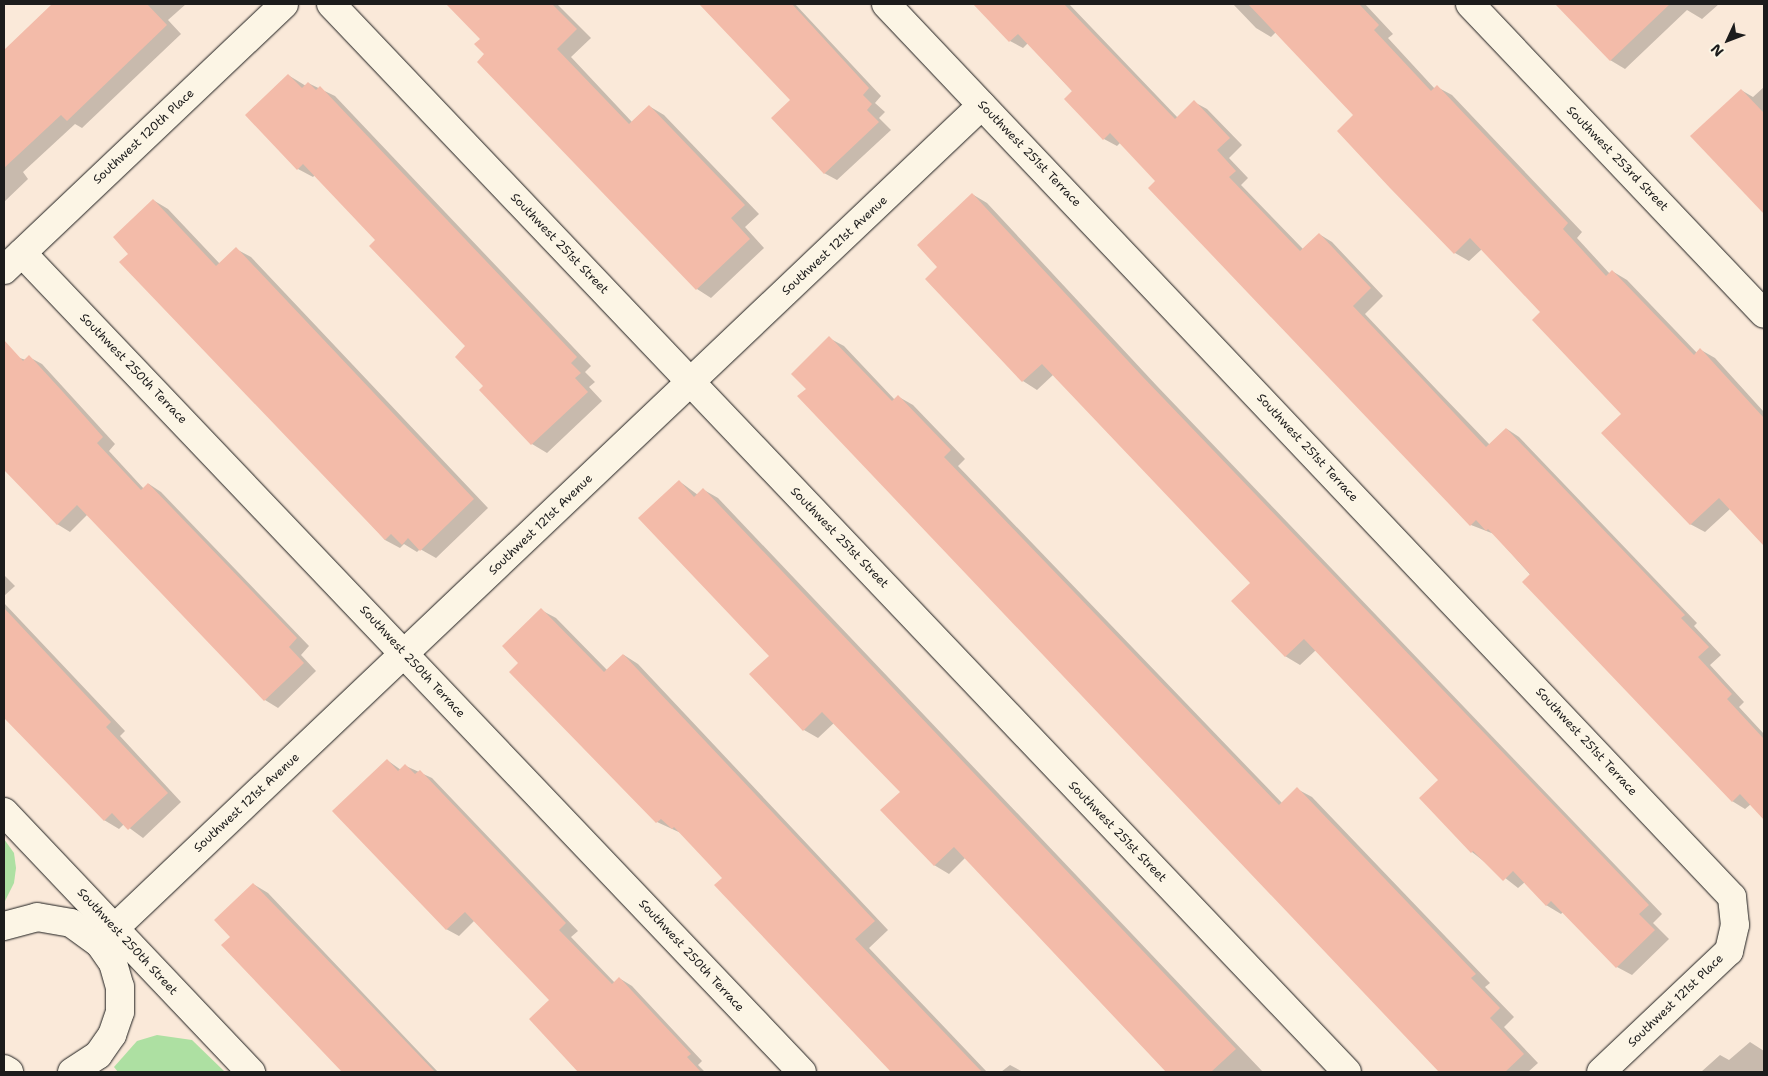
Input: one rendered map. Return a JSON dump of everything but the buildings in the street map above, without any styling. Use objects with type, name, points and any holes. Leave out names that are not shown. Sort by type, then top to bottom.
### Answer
[{"type":"street","name":"Southwest 120th Place","points":[[13,262],[284,4]]},
{"type":"street","name":"Southwest 251st Street","points":[[330,4],[1346,1072]]},
{"type":"street","name":"Southwest 251st Terrace","points":[[886,4],[1728,892]]},
{"type":"street","name":"Southwest 253rd Street","points":[[1470,4],[1763,311]]},
{"type":"street","name":"Southwest 121st Avenue","points":[[107,936],[982,105]]},
{"type":"street","name":"Southwest 250th Terrace","points":[[13,262],[405,655],[802,1072]]},
{"type":"street","name":"Southwest 250th Street","points":[[4,812],[107,936],[251,1072]]},
{"type":"street","name":"Southwest 121st Place","points":[[1601,1072],[1729,951],[1736,914],[1728,892]]},
{"type":"street","points":[[4,926],[38,917],[71,923],[107,936],[120,987],[120,1012],[112,1035],[98,1055],[72,1072]]},
{"type":"street","points":[[4,1069],[10,1072]]},
{"type":"green space","points":[[4,839],[14,853],[16,868],[14,883],[4,903]]},
{"type":"green space","points":[[157,1035],[192,1040],[225,1072],[118,1072],[114,1067],[137,1041]]}]
